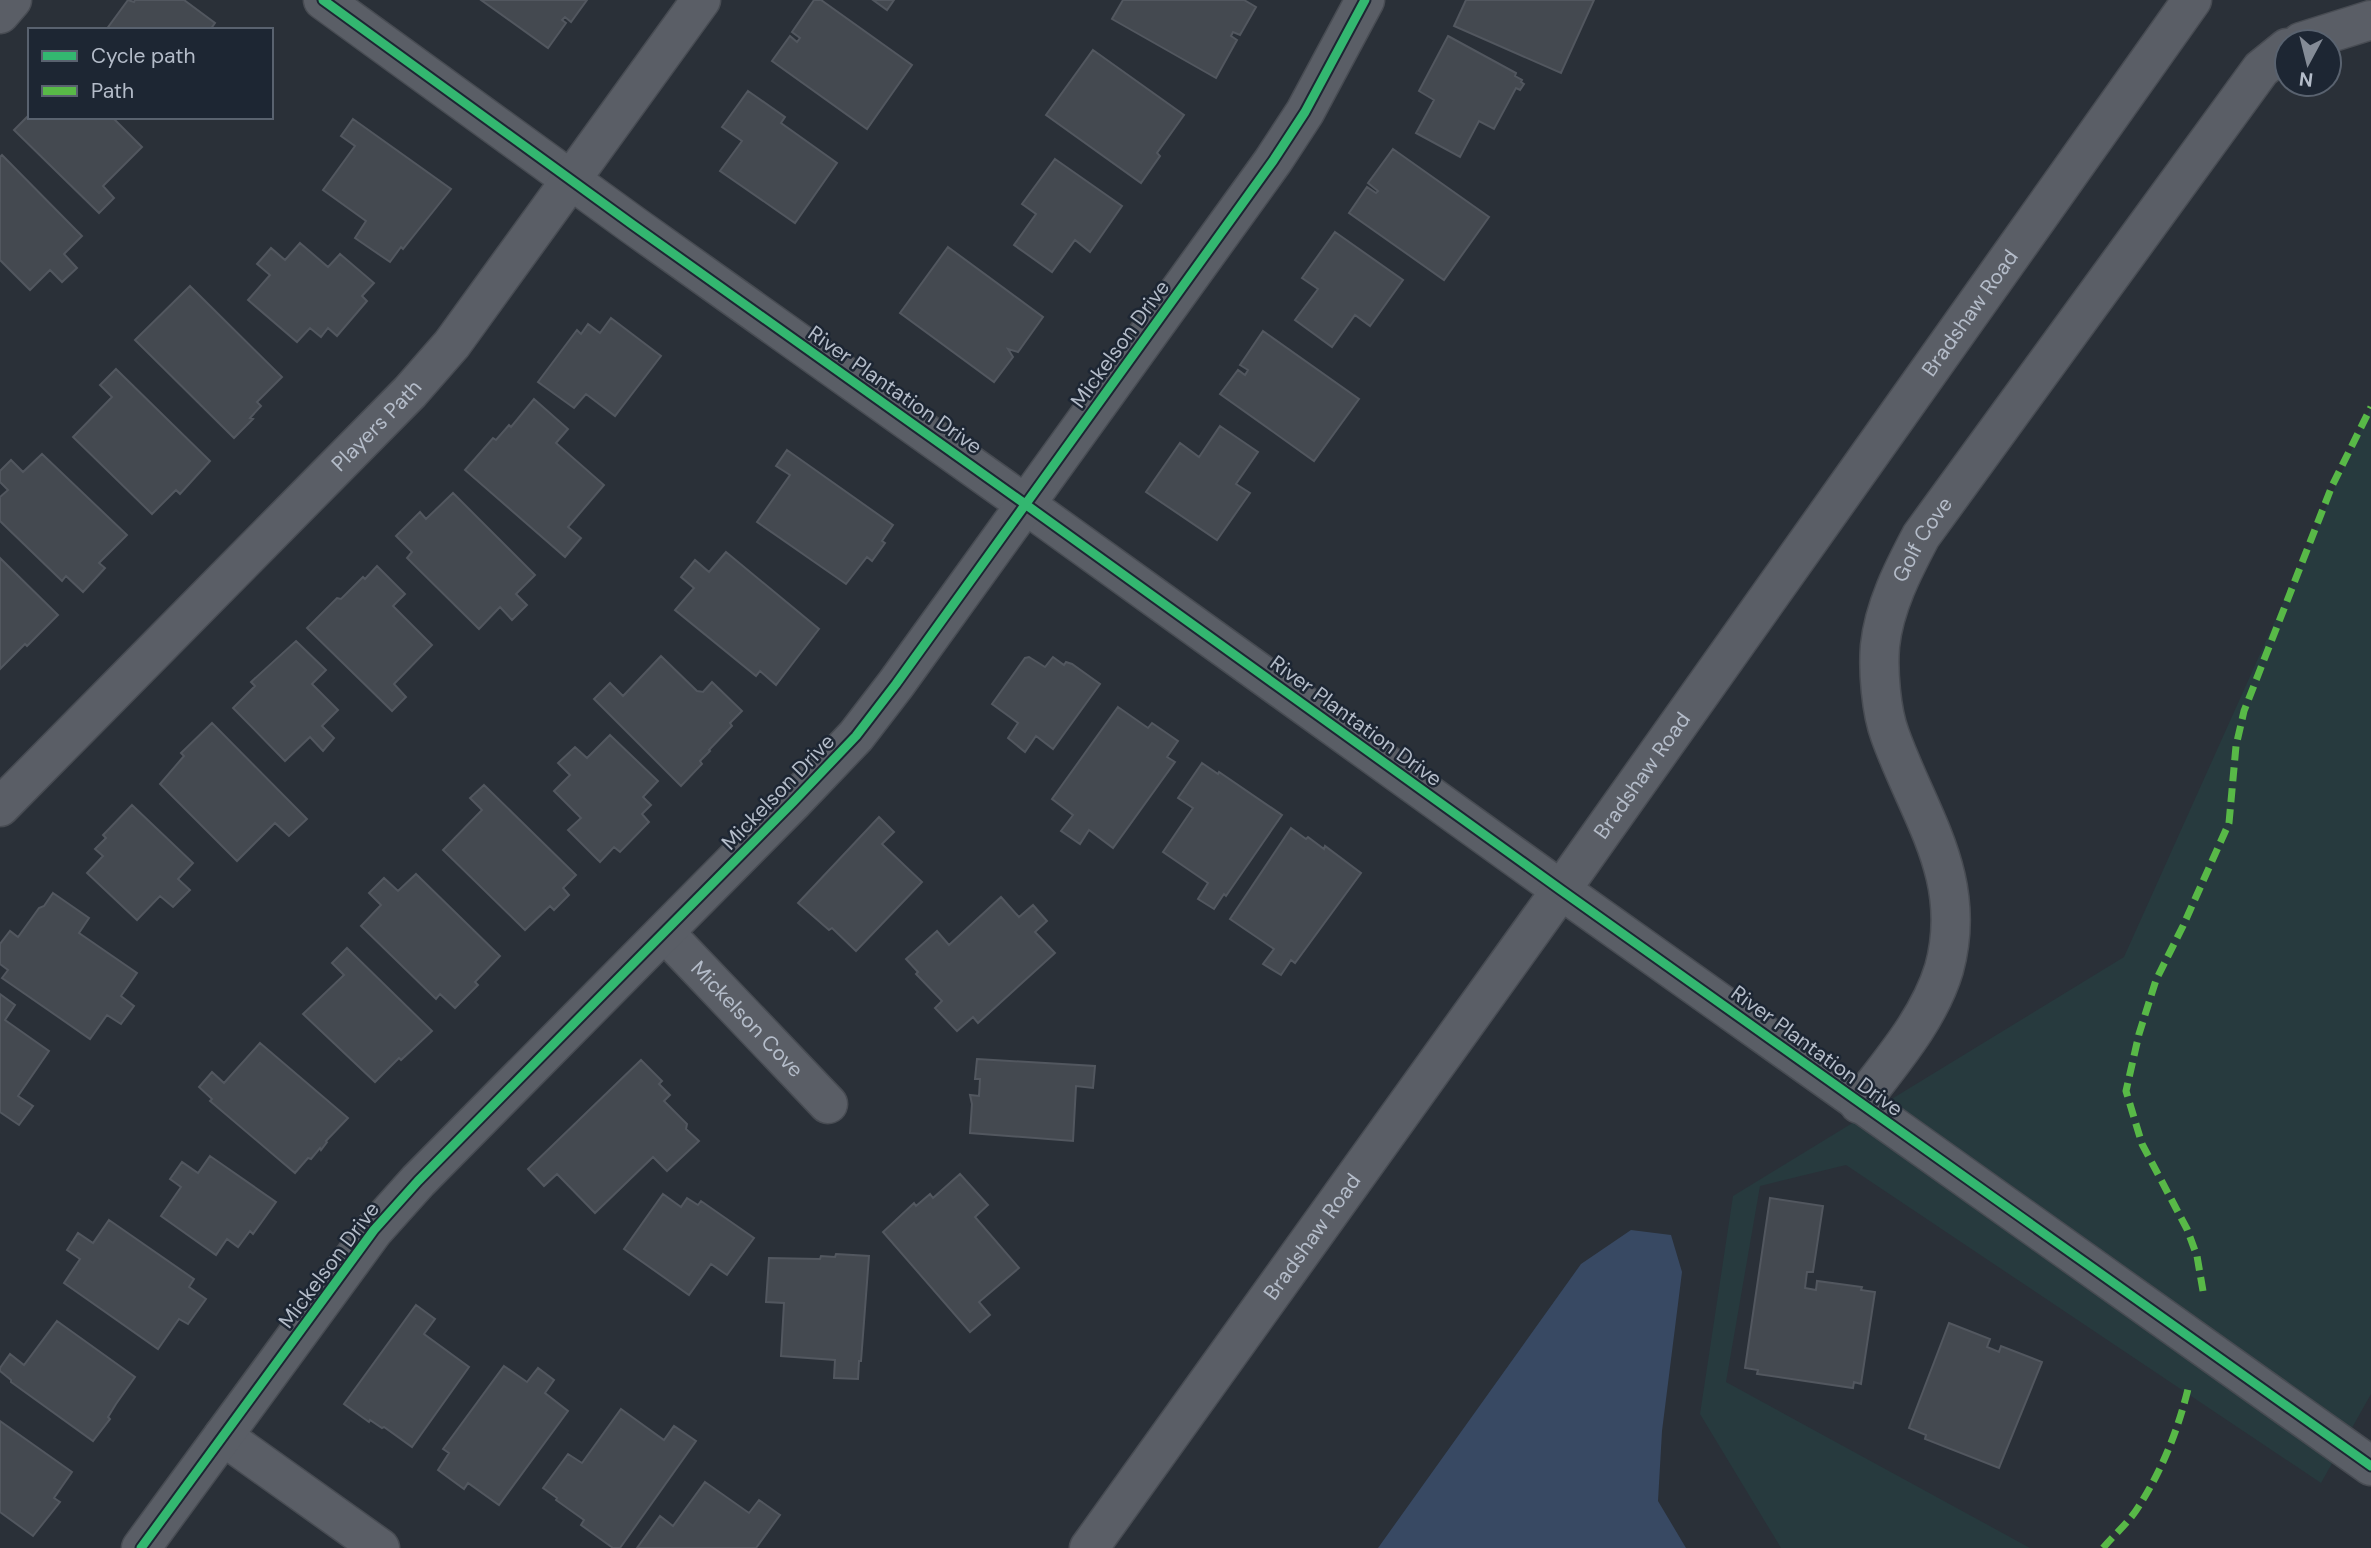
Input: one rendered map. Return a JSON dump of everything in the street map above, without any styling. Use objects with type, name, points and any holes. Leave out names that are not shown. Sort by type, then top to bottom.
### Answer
[{"type":"street","points":[[0,14],[12,0]]},
{"type":"street","name":"River Plantation Drive","points":[[323,0],[569,180],[1025,504],[1859,1104],[2371,1466]]},
{"type":"street","name":"Players Path","points":[[0,807],[410,392],[452,344],[701,0]]},
{"type":"street","name":"Mickelson Drive","points":[[141,1548],[383,1220],[856,736],[1306,112],[1365,0]]},
{"type":"street","name":"Bradshaw Road","points":[[1089,1548],[1561,890],[2192,0]]},
{"type":"street","points":[[2343,29],[2371,20]]},
{"type":"street","name":"Golf Cove","points":[[1859,1104],[1928,1007],[1943,970],[1951,935],[1950,894],[1943,861],[1889,733],[1881,685],[1880,645],[1891,601],[1921,536],[2261,69],[2273,59]]},
{"type":"street","name":"Mickelson Cove","points":[[665,933],[828,1104]]},
{"type":"street","points":[[223,1436],[380,1548]]},
{"type":"green space","points":[[2371,407],[2371,1394],[2321,1483],[1846,1165],[1760,1186],[1726,1382],[2030,1548],[1781,1548],[1700,1414],[1733,1196],[2124,957]]},
{"type":"water","points":[[1631,1230],[1671,1235],[1682,1272],[1662,1431],[1658,1501],[1686,1548],[1378,1548],[1581,1264]]},
{"type":"building","points":[[128,0],[184,0],[215,23],[211,28],[107,28]]},
{"type":"building","points":[[481,0],[587,0],[571,22],[565,17],[562,20],[566,23],[548,48]]},
{"type":"building","points":[[814,0],[821,0],[912,65],[867,129],[772,61],[790,36],[797,42],[800,38],[792,32]]},
{"type":"building","points":[[873,0],[894,0],[887,10]]},
{"type":"building","points":[[1123,0],[1244,0],[1256,7],[1240,35],[1233,32],[1231,36],[1237,40],[1216,78],[1112,19]]},
{"type":"building","points":[[1466,0],[1594,0],[1561,73],[1454,26]]},
{"type":"building","points":[[1448,36],[1516,73],[1515,76],[1524,84],[1520,90],[1516,88],[1494,129],[1479,121],[1460,157],[1416,133],[1434,100],[1419,91]]},
{"type":"building","points":[[1093,50],[1184,115],[1157,153],[1160,156],[1141,183],[1046,115]]},
{"type":"building","points":[[748,91],[785,117],[781,123],[837,163],[795,223],[720,171],[742,141],[722,127]]},
{"type":"building","points":[[28,116],[28,119],[114,119],[142,147],[103,186],[114,198],[99,213],[14,130]]},
{"type":"building","points":[[353,119],[451,189],[390,262],[355,238],[366,221],[323,190],[355,146],[341,136]]},
{"type":"building","points":[[1393,149],[1489,217],[1444,280],[1349,213],[1367,187],[1376,193],[1378,191],[1368,183]]},
{"type":"building","points":[[2,155],[82,236],[64,254],[77,268],[62,282],[50,270],[30,290],[0,260]]},
{"type":"building","points":[[1055,159],[1122,206],[1090,252],[1075,240],[1052,272],[1014,245],[1036,214],[1022,204]]},
{"type":"building","points":[[1335,232],[1403,280],[1370,326],[1355,315],[1332,347],[1295,320],[1318,289],[1302,278]]},
{"type":"building","points":[[300,243],[328,267],[340,254],[374,283],[362,296],[367,301],[337,336],[328,328],[321,337],[310,328],[297,342],[248,300],[270,275],[257,264],[271,248],[285,260]]},
{"type":"building","points":[[948,247],[1043,317],[1018,352],[1008,349],[1013,357],[994,382],[900,313]]},
{"type":"building","points":[[190,286],[282,377],[257,402],[261,406],[250,418],[253,419],[234,438],[135,340]]},
{"type":"building","points":[[611,318],[661,356],[615,416],[586,394],[574,408],[538,382],[577,330],[581,334],[588,324],[600,333]]},
{"type":"building","points":[[1263,331],[1359,399],[1314,461],[1220,394],[1238,370],[1245,375],[1248,370],[1240,365]]},
{"type":"building","points":[[116,369],[210,461],[180,494],[176,490],[152,514],[73,437],[112,397],[100,385]]},
{"type":"building","points":[[534,399],[568,429],[556,443],[604,485],[568,527],[581,538],[565,557],[465,470],[493,438],[496,440],[509,425],[511,427]]},
{"type":"building","points":[[1220,426],[1258,452],[1236,484],[1250,493],[1217,540],[1146,492],[1180,443],[1199,457]]},
{"type":"building","points":[[787,450],[893,525],[882,541],[885,543],[872,561],[867,557],[846,584],[757,522],[790,475],[776,466]]},
{"type":"building","points":[[42,454],[127,535],[99,563],[105,568],[83,592],[66,576],[62,581],[0,521],[0,497],[8,490],[0,482],[0,471],[11,460],[23,472]]},
{"type":"building","points":[[453,493],[535,575],[516,594],[527,605],[512,620],[500,607],[479,629],[407,558],[412,552],[396,536],[420,512],[426,519]]},
{"type":"building","points":[[726,552],[819,629],[776,685],[760,671],[756,676],[675,610],[694,588],[681,577],[695,560],[709,572]]},
{"type":"building","points":[[0,558],[58,615],[0,669]]},
{"type":"building","points":[[377,566],[405,594],[393,606],[432,645],[394,684],[406,697],[392,711],[307,628],[337,598],[341,599]]},
{"type":"building","points":[[296,641],[326,670],[312,684],[338,710],[322,726],[334,738],[323,751],[310,737],[285,761],[233,708],[255,686],[251,682]]},
{"type":"building","points":[[661,656],[697,691],[703,692],[712,682],[742,711],[700,761],[702,764],[681,786],[594,699],[610,683],[623,696]]},
{"type":"building","points":[[1029,657],[1045,667],[1053,657],[1064,665],[1066,662],[1072,664],[1100,684],[1053,749],[1036,736],[1025,752],[1008,738],[1018,723],[992,704],[1025,658]]},
{"type":"building","points":[[1118,707],[1148,728],[1152,723],[1178,741],[1167,757],[1175,762],[1113,848],[1089,830],[1080,844],[1061,831],[1073,815],[1052,799]]},
{"type":"building","points":[[212,723],[307,819],[289,836],[275,823],[237,861],[160,784],[184,756],[181,753]]},
{"type":"building","points":[[610,735],[658,781],[643,797],[651,805],[642,814],[649,822],[620,852],[614,847],[600,862],[568,830],[581,818],[554,791],[570,775],[558,763],[575,747],[587,758]]},
{"type":"building","points":[[1202,763],[1282,815],[1226,896],[1224,894],[1214,909],[1198,899],[1208,883],[1163,852],[1193,808],[1178,798]]},
{"type":"building","points":[[484,785],[576,875],[563,888],[569,895],[554,910],[550,906],[525,930],[443,850],[482,810],[470,798]]},
{"type":"building","points":[[132,805],[193,863],[178,879],[190,890],[173,907],[160,896],[137,920],[87,873],[103,856],[95,849],[106,838],[103,835]]},
{"type":"building","points":[[879,817],[894,832],[882,844],[922,882],[856,951],[832,928],[829,930],[798,903]]},
{"type":"building","points":[[1291,828],[1324,849],[1325,846],[1361,873],[1295,963],[1291,960],[1281,975],[1263,964],[1274,949],[1230,919]]},
{"type":"building","points":[[416,874],[500,956],[475,982],[478,985],[455,1008],[440,994],[436,999],[361,926],[381,905],[369,893],[384,878],[398,891]]},
{"type":"building","points":[[53,893],[89,918],[79,933],[137,973],[121,996],[134,1006],[121,1024],[107,1015],[90,1039],[2,978],[8,970],[0,964],[0,944],[10,931],[18,937]]},
{"type":"building","points":[[1001,897],[1019,917],[1033,905],[1047,921],[1035,932],[1055,953],[978,1023],[973,1017],[957,1031],[935,1008],[942,1001],[916,974],[918,972],[906,959],[937,931],[949,945]]},
{"type":"building","points":[[347,948],[432,1031],[375,1082],[303,1014],[344,975],[332,963]]},
{"type":"building","points":[[0,994],[15,1005],[5,1020],[49,1051],[18,1096],[33,1106],[19,1125],[0,1112]]},
{"type":"building","points":[[260,1043],[348,1118],[321,1150],[320,1148],[311,1159],[308,1158],[295,1173],[210,1101],[212,1099],[199,1087],[212,1072],[224,1083]]},
{"type":"building","points":[[977,1059],[1095,1066],[1093,1088],[1076,1086],[1073,1141],[970,1133],[970,1095],[979,1096],[980,1079],[975,1079]]},
{"type":"building","points":[[641,1060],[662,1081],[659,1084],[670,1095],[664,1101],[687,1124],[686,1129],[699,1141],[667,1171],[653,1157],[595,1213],[557,1174],[544,1186],[528,1169]]},
{"type":"building","points":[[210,1156],[276,1202],[253,1234],[250,1231],[238,1247],[227,1239],[216,1255],[161,1216],[181,1187],[170,1179],[182,1162],[198,1173]]},
{"type":"building","points":[[960,1174],[988,1205],[975,1217],[1019,1268],[979,1302],[990,1315],[970,1332],[883,1232],[914,1203],[916,1206],[930,1194],[933,1198]]},
{"type":"building","points":[[663,1194],[681,1207],[687,1198],[698,1205],[701,1201],[754,1238],[727,1275],[711,1264],[689,1295],[624,1249]]},
{"type":"building","points":[[1770,1198],[1823,1206],[1813,1272],[1807,1272],[1805,1288],[1816,1290],[1817,1281],[1862,1287],[1861,1290],[1875,1292],[1861,1384],[1854,1382],[1853,1388],[1757,1374],[1758,1370],[1745,1368]]},
{"type":"building","points":[[109,1220],[194,1279],[189,1287],[206,1299],[188,1324],[179,1319],[158,1349],[64,1283],[80,1259],[67,1250],[78,1233],[93,1243]]},
{"type":"building","points":[[836,1254],[869,1256],[858,1379],[834,1378],[835,1360],[781,1356],[784,1303],[766,1302],[769,1258],[820,1259],[821,1256],[835,1257]]},
{"type":"building","points":[[416,1305],[435,1319],[424,1334],[469,1367],[412,1447],[344,1404]]},
{"type":"building","points":[[57,1321],[135,1377],[108,1417],[110,1419],[93,1441],[11,1382],[0,1371],[10,1354],[24,1365]]},
{"type":"building","points":[[1949,1323],[1990,1339],[1987,1347],[1999,1352],[2001,1346],[2042,1362],[1999,1468],[1925,1439],[1926,1435],[1909,1428]]},
{"type":"building","points":[[504,1366],[527,1382],[538,1368],[554,1380],[545,1393],[568,1411],[499,1505],[468,1483],[464,1489],[438,1470],[449,1453],[443,1449]]},
{"type":"building","points":[[621,1409],[664,1440],[674,1426],[696,1441],[620,1548],[613,1548],[581,1525],[584,1520],[543,1488],[568,1454],[582,1463]]},
{"type":"building","points":[[0,1421],[72,1472],[54,1498],[60,1502],[33,1536],[0,1512]]},
{"type":"building","points":[[705,1482],[749,1513],[759,1500],[780,1515],[756,1548],[637,1548],[660,1516],[673,1526]]},
{"type":"marked path","points":[[2203,1291],[2197,1256],[2187,1229],[2142,1144],[2126,1091],[2139,1034],[2156,980],[2229,823],[2236,746],[2244,711],[2332,486],[2371,407]]},
{"type":"marked path","points":[[2103,1548],[2135,1512],[2155,1478],[2174,1435],[2188,1389]]},
{"type":"cycle path","points":[[323,0],[1561,890],[2371,1466]]},
{"type":"cycle path","points":[[141,1548],[374,1230],[418,1181],[856,736],[1273,161],[1305,112],[1365,0]]}]
